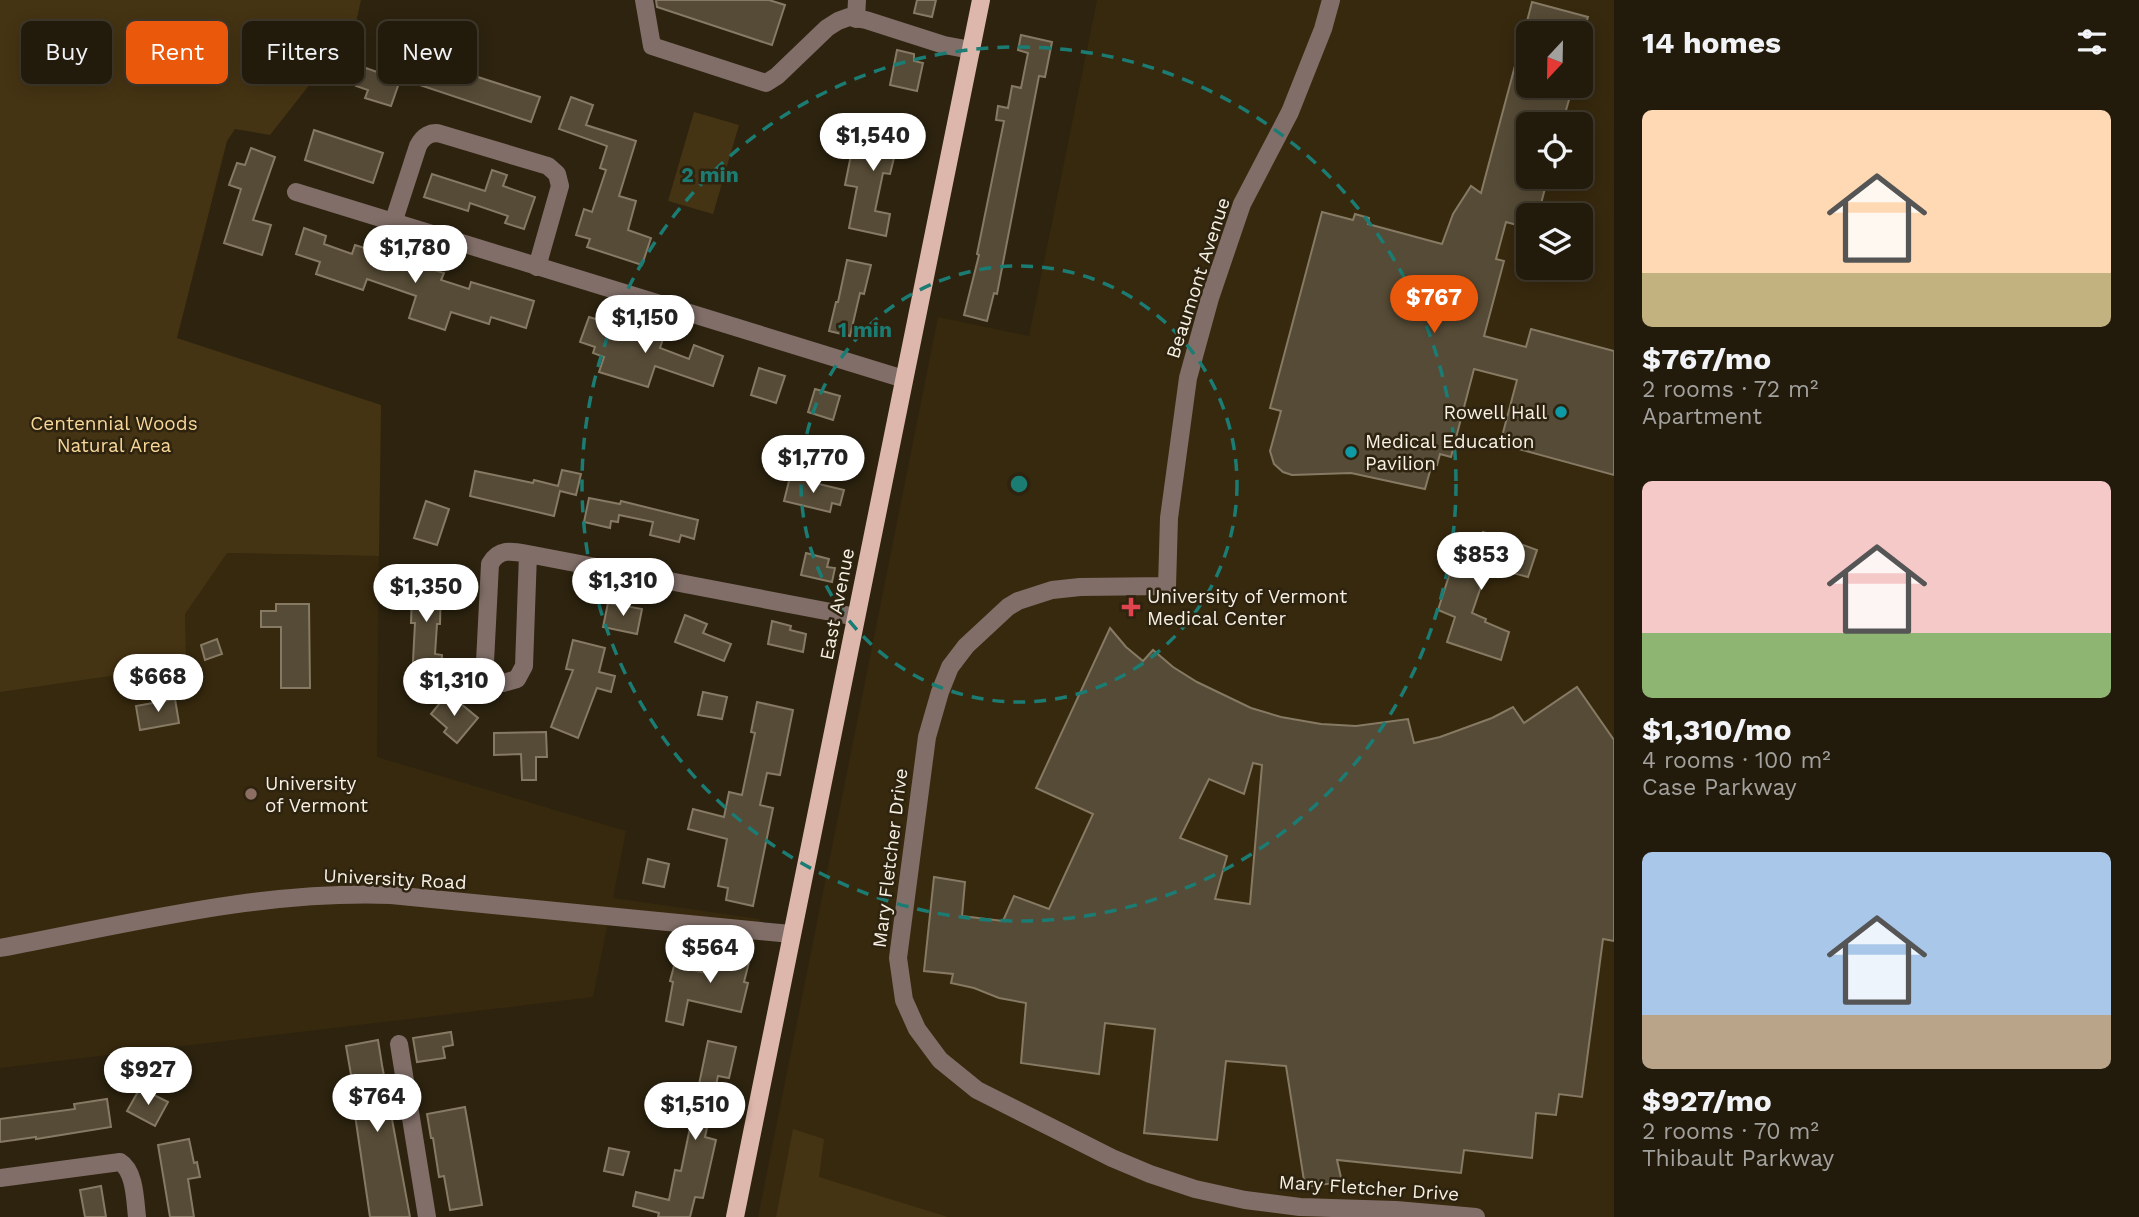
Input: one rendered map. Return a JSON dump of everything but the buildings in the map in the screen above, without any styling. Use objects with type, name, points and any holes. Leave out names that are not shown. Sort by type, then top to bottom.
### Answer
[{"type":"main road","name":"East Avenue","points":[[734,1217],[981,0]]},
{"type":"street","points":[[644,0],[652,46],[766,83],[777,76],[827,28],[849,18],[971,50]]},
{"type":"street","points":[[856,19],[857,0]]},
{"type":"street","name":"Beaumont Avenue","points":[[1167,586],[1169,518],[1188,378],[1210,298],[1242,204],[1290,112],[1323,29],[1331,0]]},
{"type":"street","points":[[393,223],[418,146],[429,134],[441,134],[548,166],[557,174],[561,186],[537,267]]},
{"type":"street","points":[[296,192],[904,379]]},
{"type":"street","points":[[528,554],[524,666],[517,679],[506,683],[499,682],[490,676],[485,666],[490,564],[497,554],[505,551],[528,554],[856,617]]},
{"type":"street","name":"Mary Fletcher Drive","points":[[1167,586],[1080,587],[1052,590],[1018,601],[966,646],[950,667],[927,737],[898,958],[904,1000],[917,1029],[940,1060],[977,1090],[1112,1158],[1150,1174],[1195,1189],[1245,1200],[1300,1207],[1396,1210],[1476,1217]]},
{"type":"street","name":"University Road","points":[[0,948],[220,907],[324,894],[391,895],[791,934]]},
{"type":"street","points":[[399,1044],[427,1217]]},
{"type":"street","points":[[0,1178],[120,1162],[129,1170],[137,1217]]},
{"type":"shaded area","name":"University of Vermont Medical Center","points":[[1097,0],[1614,0],[1614,1217],[758,1217],[938,317],[1029,336]]},
{"type":"shaded area","name":"University of Vermont","points":[[0,543],[227,553],[379,556],[377,757],[626,831],[613,898],[760,919],[755,943],[608,922],[593,997],[0,1068]]},
{"type":"green space","name":"Centennial Woods Natural Area","points":[[0,0],[361,0],[356,21],[242,21],[242,84],[310,84],[270,135],[235,129],[227,141],[177,338],[381,405],[379,556],[227,553],[185,614],[186,665],[0,692]]},
{"type":"green space","points":[[694,112],[739,125],[713,214],[668,201]]},
{"type":"green space","points":[[793,1129],[824,1139],[819,1177],[948,1217],[776,1217]]},
{"type":"place","name":"Rowell Hall","points":[[1561,412]]},
{"type":"place","name":"Medical Education Pavilion","points":[[1351,452]]},
{"type":"place","name":"University of Vermont Medical Center","points":[[1131,607]]},
{"type":"place","name":"University of Vermont","points":[[251,794]]}]
